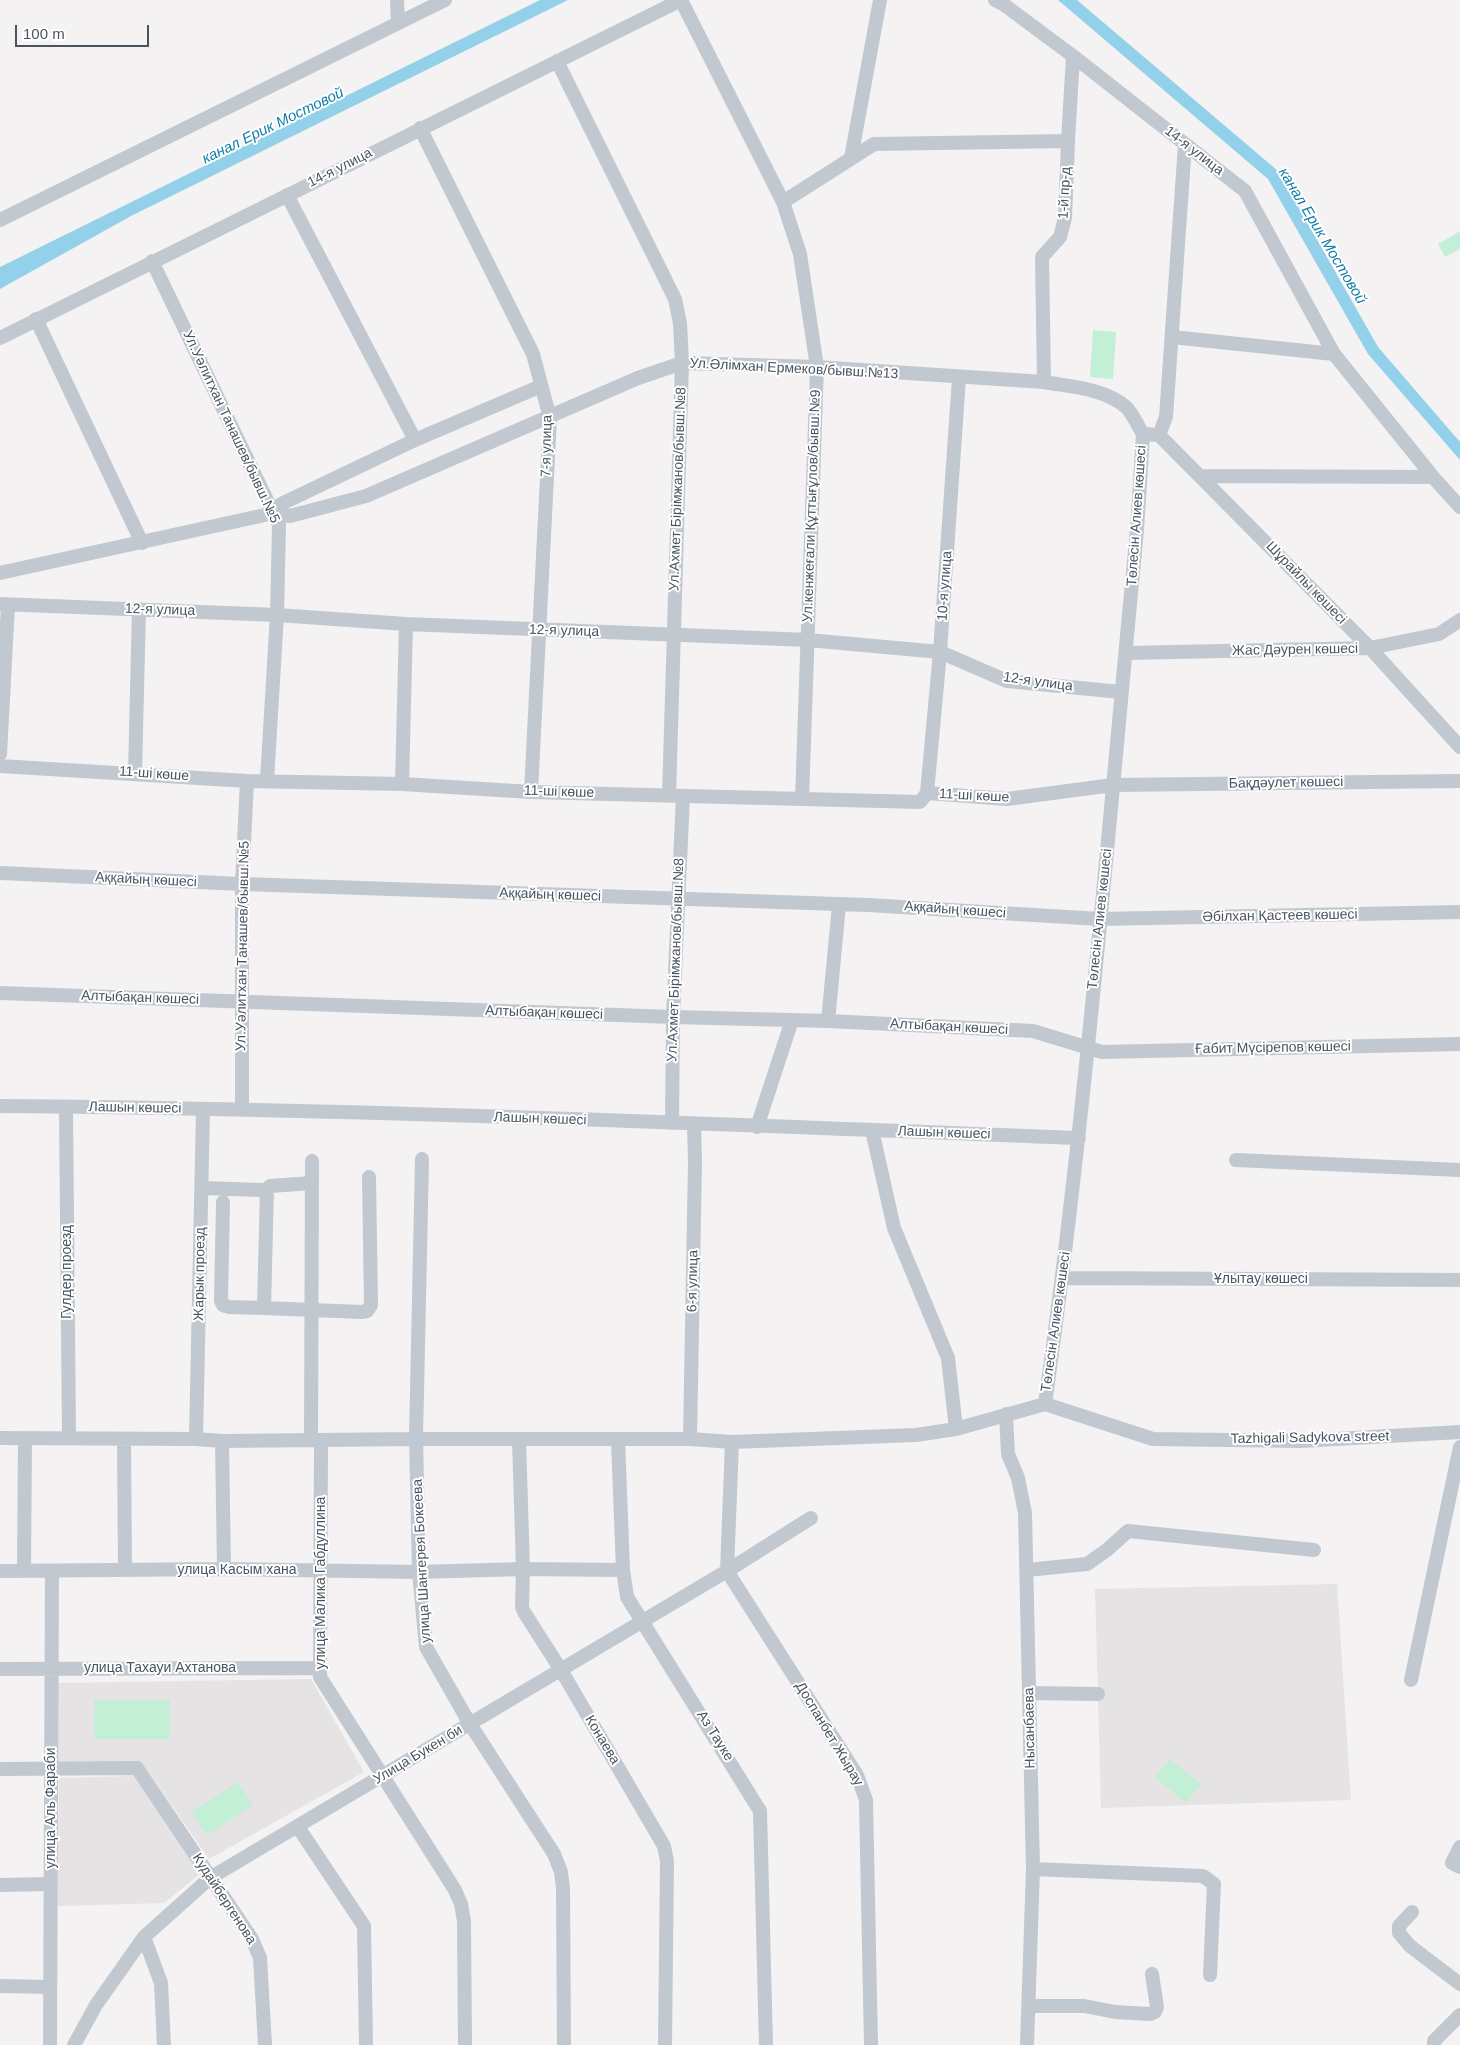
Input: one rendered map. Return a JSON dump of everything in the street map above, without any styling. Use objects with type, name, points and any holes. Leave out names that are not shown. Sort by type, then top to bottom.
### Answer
[{"type":"street","points":[[397,0],[398,22]]},
{"type":"street","points":[[0,220],[445,0]]},
{"type":"street","name":"14-я улица","points":[[0,338],[681,0]]},
{"type":"street","name":"Ул.кенжеғали Құттығұлов/бывш.№9","points":[[681,0],[783,202],[800,254],[817,367],[802,799]]},
{"type":"street","points":[[851,158],[880,0]]},
{"type":"street","name":"14-я улица","points":[[995,0],[1073,56],[1245,191],[1334,354],[1433,477],[1460,507]]},
{"type":"street","name":"1-й пр-д","points":[[1044,382],[1042,257],[1060,236],[1065,218],[1073,56]]},
{"type":"street","name":"Ул.Ахмет Бірімжанов/бывш.№8","points":[[557,61],[675,299],[680,323],[682,363],[674,635],[678,900],[673,1017],[672,1123]]},
{"type":"street","name":"7-я улица","points":[[420,128],[533,354],[550,418],[531,792]]},
{"type":"street","points":[[783,202],[874,144],[1068,141]]},
{"type":"street","name":"Төлесін Алиев көшесі","points":[[1159,435],[1166,417],[1185,144]]},
{"type":"street","points":[[286,196],[415,440]]},
{"type":"street","name":"Ул.Уәлитхан Танашев/бывш.№5","points":[[152,261],[279,525],[277,615],[267,780]]},
{"type":"street","points":[[36,319],[142,542]]},
{"type":"street","points":[[1172,337],[1334,354]]},
{"type":"street","name":"Ул.Әлімхан Ермеков/бывш.№13","points":[[0,573],[274,513],[290,516],[366,496],[550,418],[638,378],[682,363],[817,367],[959,378],[1044,382],[1079,388],[1109,396],[1127,408],[1143,434]]},
{"type":"street","name":"10-я улица","points":[[928,793],[959,378]]},
{"type":"street","name":"Ул.Әлімхан Ермеков/бывш.№13","points":[[274,513],[281,504],[415,440],[541,386]]},
{"type":"street","points":[[1143,434],[1159,435]]},
{"type":"street","name":"Төлесін Алиев көшесі","points":[[1045,1404],[1063,1278],[1079,1138],[1086,1046],[1137,530],[1143,434]]},
{"type":"street","name":"Шұрайлы көшесі","points":[[1159,435],[1370,648],[1460,747]]},
{"type":"street","points":[[1200,476],[1433,477]]},
{"type":"street","points":[[0,754],[4,605]]},
{"type":"street","name":"12-я улица","points":[[4,605],[277,615],[406,624],[808,640],[940,652],[1007,681],[1122,692]]},
{"type":"street","points":[[135,773],[139,609]]},
{"type":"street","name":"Жас Дәурен көшесі","points":[[1125,653],[1370,648],[1439,634],[1460,620]]},
{"type":"street","points":[[402,784],[406,624]]},
{"type":"street","name":"11-ші көше","points":[[0,766],[247,781],[402,784],[531,792],[920,802],[928,793],[1007,799],[1113,785]]},
{"type":"street","name":"Ул.Уәлитхан Танашев/бывш.№5","points":[[242,1110],[242,884],[247,781]]},
{"type":"street","name":"Бақдәулет көшесi","points":[[1113,785],[1460,781]]},
{"type":"street","name":"Аққайың көшесі","points":[[0,873],[678,900],[878,905],[1100,919]]},
{"type":"street","points":[[828,1021],[839,905]]},
{"type":"street","name":"Әбілхан Қастеев көшесi","points":[[1100,919],[1460,912]]},
{"type":"street","name":"Алтыбақан көшесі","points":[[0,993],[828,1021],[1033,1031],[1086,1046]]},
{"type":"street","points":[[757,1127],[792,1020]]},
{"type":"street","name":"Ғабит Мүсірепов көшесi","points":[[1086,1046],[1102,1052],[1460,1044]]},
{"type":"street","name":"Лашын көшесі","points":[[0,1106],[242,1110],[1079,1138]]},
{"type":"street","name":"Гулдер проезд","points":[[66,1107],[68,1438]]},
{"type":"street","name":"Жарык проезд","points":[[196,1439],[203,1110]]},
{"type":"street","name":"6-я улица","points":[[690,1439],[694,1124]]},
{"type":"street","points":[[872,1130],[894,1228],[948,1358],[956,1429]]},
{"type":"street","name":"улица Шангерея Бокеева","points":[[422,1159],[416,1439],[419,1572],[427,1652],[470,1724],[554,1854],[561,1872],[563,1888],[564,2045]]},
{"type":"street","points":[[1236,1160],[1460,1170]]},
{"type":"street","name":"улица Малика Габдуллина","points":[[312,1161],[311,1310],[321,1569],[320,1668],[322,1680],[455,1890],[461,1904],[464,1921],[465,2045]]},
{"type":"street","points":[[223,1202],[221,1301],[223,1305],[228,1307],[367,1311],[371,1305],[369,1177]]},
{"type":"street","points":[[264,1308],[265,1193],[270,1186],[312,1183]]},
{"type":"street","points":[[202,1188],[261,1190],[265,1193]]},
{"type":"street","name":"Ұлытау көшесi","points":[[1063,1278],[1460,1280]]},
{"type":"street","points":[[0,1438],[196,1439],[222,1441],[690,1439],[732,1442],[916,1435],[956,1429],[1045,1404]]},
{"type":"street","name":"Tazhigali Sadykova street","points":[[1045,1404],[1153,1439],[1301,1441],[1460,1432]]},
{"type":"street","name":"Нысанбаева","points":[[1006,1414],[1008,1454],[1018,1478],[1026,1513],[1034,1869],[1028,2045]]},
{"type":"street","points":[[24,1571],[25,1439]]},
{"type":"street","points":[[124,1440],[125,1570]]},
{"type":"street","name":"Конаева","points":[[519,1440],[523,1569],[522,1607],[664,1846],[667,1860],[665,2045]]},
{"type":"street","name":"Аз Тауке","points":[[618,1440],[623,1570],[627,1597],[760,1811],[766,2045]]},
{"type":"street","points":[[222,1441],[224,1569]]},
{"type":"street","points":[[727,1571],[732,1442]]},
{"type":"street","points":[[1411,1680],[1460,1447]]},
{"type":"street","name":"Улица Букен би","points":[[74,2045],[96,2005],[144,1937],[210,1878],[642,1622],[811,1518]]},
{"type":"street","points":[[1027,1570],[1087,1564],[1107,1550],[1128,1530],[1314,1550]]},
{"type":"street","name":"улица Касым хана","points":[[0,1571],[321,1569],[419,1572],[523,1569],[623,1570]]},
{"type":"street","name":"улица Аль Фараби","points":[[50,2045],[52,1571]]},
{"type":"street","name":"Доспанбет Жырау","points":[[727,1571],[857,1775],[866,1800],[871,2045]]},
{"type":"street","name":"улица Тахауи Ахтанова","points":[[0,1669],[320,1668]]},
{"type":"street","points":[[1030,1694],[1098,1694]]},
{"type":"street","points":[[0,1769],[51,1768]]},
{"type":"street","name":"Кудайбергенова","points":[[51,1768],[138,1768],[252,1939],[260,1958],[265,2045]]},
{"type":"street","points":[[298,1826],[364,1926],[366,2045]]},
{"type":"street","points":[[1460,1847],[1452,1863],[1460,1867]]},
{"type":"street","points":[[1034,1869],[1203,1876],[1214,1884],[1210,1976]]},
{"type":"street","points":[[0,1884],[51,1884]]},
{"type":"street","points":[[1412,1912],[1399,1926],[1399,1933],[1410,1946],[1460,1984]]},
{"type":"street","points":[[144,1937],[160,1983],[164,2045]]},
{"type":"street","points":[[1029,2006],[1084,2006],[1115,2012],[1150,2014],[1155,2012],[1157,2007],[1152,1974]]},
{"type":"street","points":[[0,1986],[50,1987]]},
{"type":"street","points":[[1434,2045],[1434,2041],[1460,2015]]},
{"type":"shaded area","points":[[1337,1584],[1351,1800],[1101,1808],[1095,1589]]},
{"type":"shaded area","points":[[311,1679],[364,1772],[209,1859],[143,1764],[57,1762],[57,1683]]},
{"type":"shaded area","points":[[134,1776],[201,1873],[164,1903],[57,1906],[59,1778]]},
{"type":"green space","points":[[1460,231],[1460,249],[1445,257],[1438,244]]},
{"type":"green space","points":[[1093,330],[1116,332],[1113,379],[1090,377]]},
{"type":"green space","points":[[94,1700],[170,1700],[170,1739],[94,1739]]},
{"type":"green space","points":[[1170,1759],[1201,1784],[1186,1803],[1155,1777]]},
{"type":"green space","points":[[238,1782],[253,1805],[207,1835],[192,1812]]},
{"type":"water","name":"канал Ерик Мостовой","points":[[540,0],[568,0],[131,216],[0,289],[0,267]]},
{"type":"water","name":"канал Ерик Мостовой","points":[[1058,0],[1077,0],[1278,171],[1378,347],[1460,442],[1460,460],[1368,354],[1268,179]]}]
